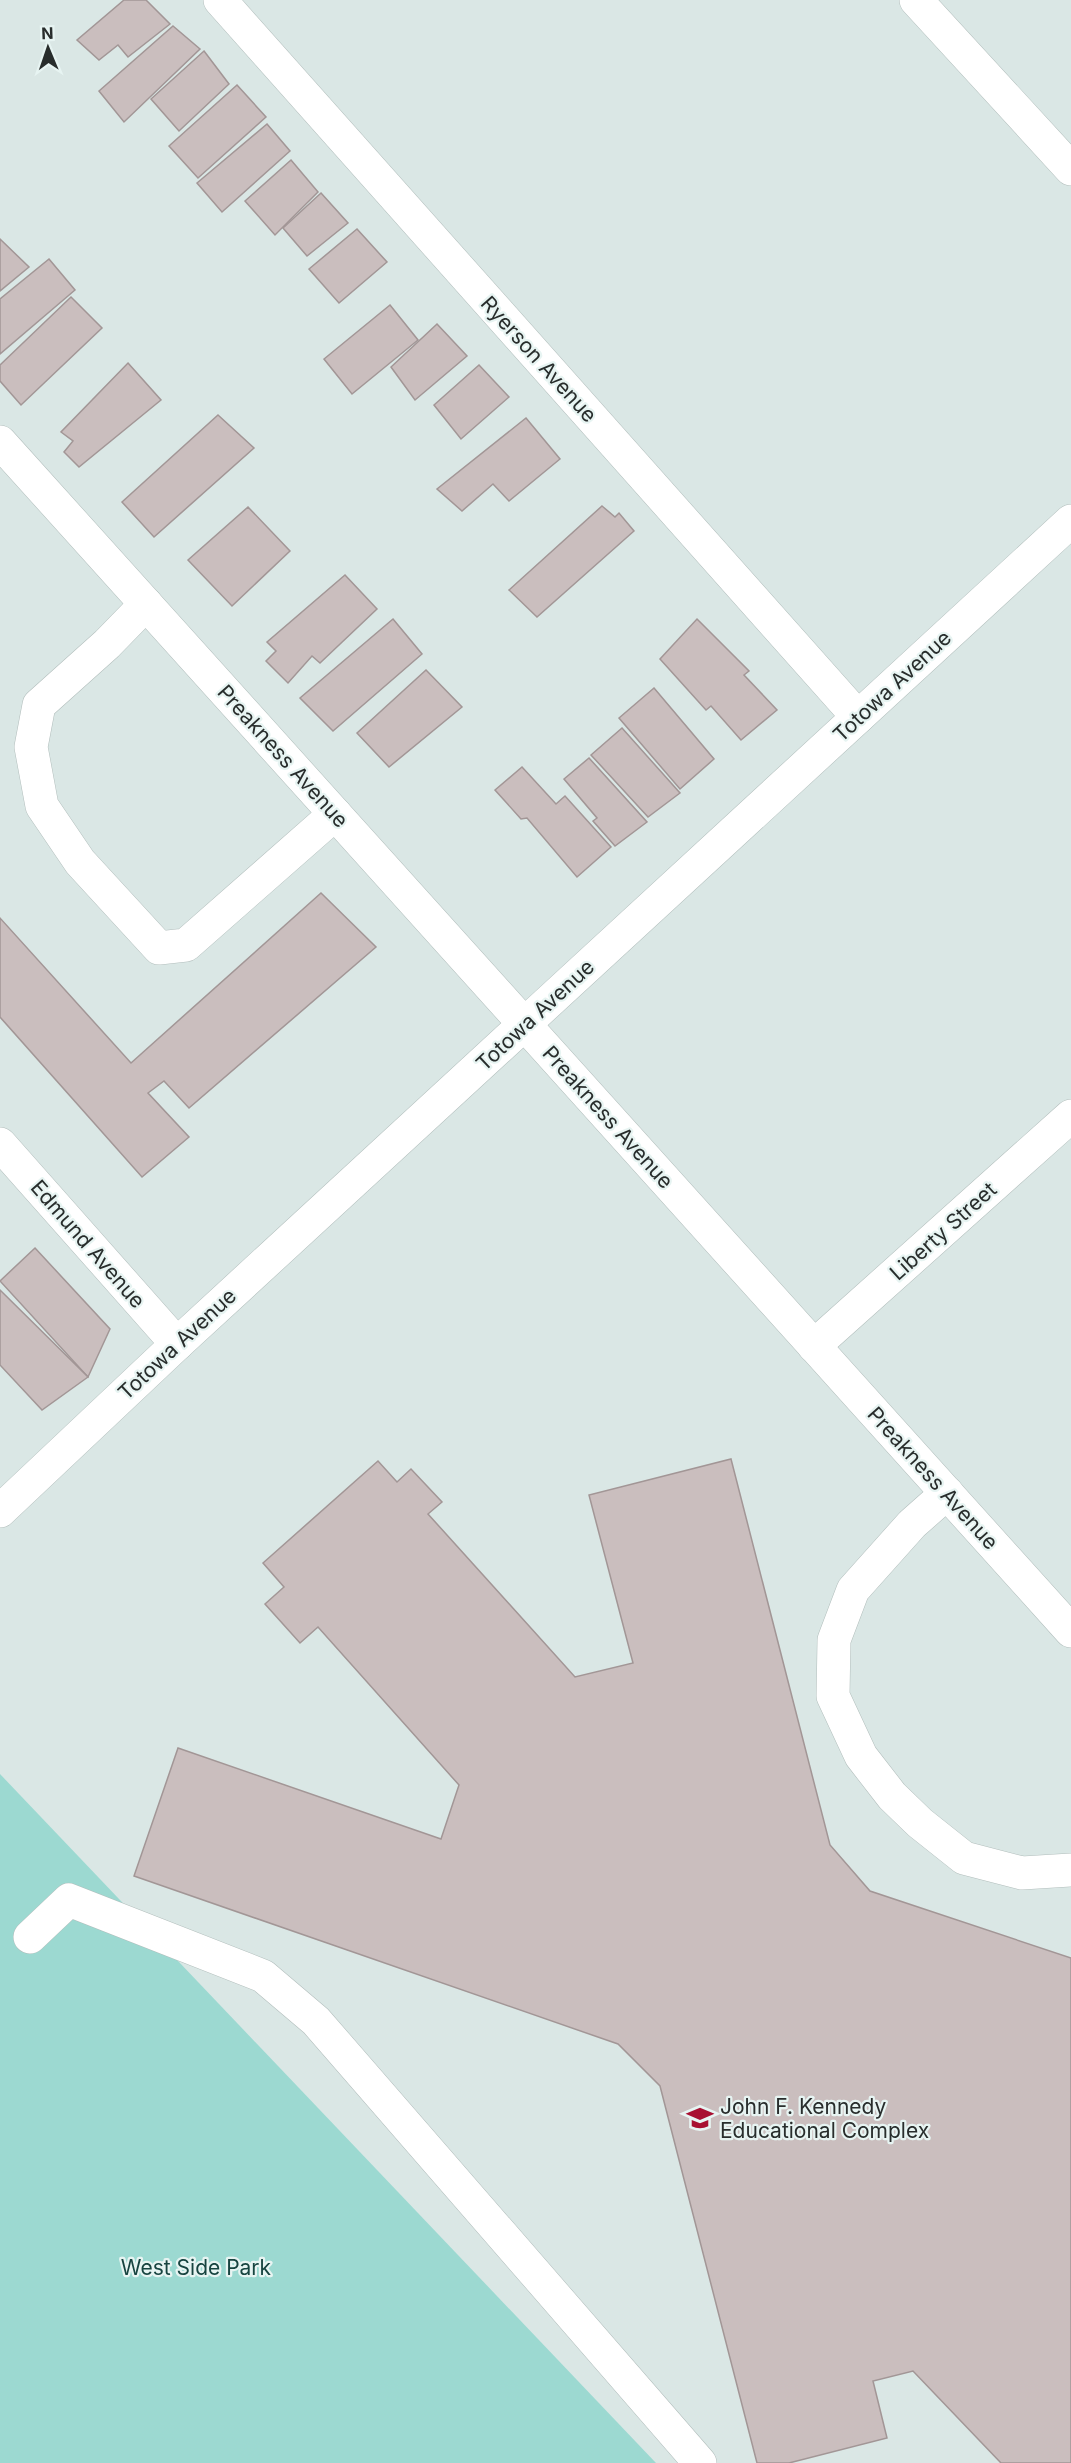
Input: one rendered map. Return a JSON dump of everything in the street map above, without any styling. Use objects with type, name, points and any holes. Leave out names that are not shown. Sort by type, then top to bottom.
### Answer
[{"type":"street","name":"Ryerson Avenue","points":[[220,0],[858,717]]},
{"type":"street","points":[[916,0],[1071,169]]},
{"type":"street","name":"Preakness Avenue","points":[[0,442],[1071,1631]]},
{"type":"street","name":"Totowa Avenue","points":[[0,1511],[177,1344],[1071,521]]},
{"type":"street","points":[[146,604],[107,644],[39,705],[31,747],[42,806],[80,862],[129,917],[159,948],[186,945],[335,814]]},
{"type":"street","name":"Liberty Street","points":[[814,1346],[1071,1116]]},
{"type":"street","name":"Edmund Avenue","points":[[0,1144],[177,1344]]},
{"type":"street","points":[[947,1493],[912,1524],[854,1590],[834,1640],[833,1696],[861,1756],[892,1796],[920,1823],[964,1858],[1022,1873],[1071,1870]]},
{"type":"street","points":[[30,1937],[69,1900],[263,1976],[316,2021],[700,2463]]},
{"type":"green space","name":"West Side Park","points":[[0,1774],[656,2463],[0,2463]]},
{"type":"building","points":[[124,0],[146,0],[170,24],[128,57],[118,45],[99,60],[77,40]]},
{"type":"building","points":[[173,26],[200,49],[124,122],[99,91]]},
{"type":"building","points":[[204,51],[229,84],[179,131],[151,99]]},
{"type":"building","points":[[237,85],[266,117],[198,178],[169,146]]},
{"type":"building","points":[[267,124],[290,151],[222,212],[197,183]]},
{"type":"building","points":[[291,160],[318,192],[275,235],[245,201]]},
{"type":"building","points":[[321,193],[348,223],[307,256],[283,228]]},
{"type":"building","points":[[357,229],[387,262],[339,303],[309,269]]},
{"type":"building","points":[[0,239],[29,267],[0,291]]},
{"type":"building","points":[[49,259],[75,290],[0,354],[0,299]]},
{"type":"building","points":[[71,297],[102,328],[21,405],[0,381],[0,365]]},
{"type":"building","points":[[390,305],[418,340],[352,394],[324,359]]},
{"type":"building","points":[[437,324],[467,356],[415,400],[391,367]]},
{"type":"building","points":[[128,363],[161,400],[79,467],[64,452],[73,441],[61,432]]},
{"type":"building","points":[[479,365],[509,397],[461,439],[434,405]]},
{"type":"building","points":[[218,415],[254,448],[154,537],[122,502]]},
{"type":"building","points":[[526,418],[560,459],[509,501],[493,484],[462,511],[437,489]]},
{"type":"building","points":[[602,506],[615,517],[619,513],[634,531],[537,617],[509,590]]},
{"type":"building","points":[[248,507],[290,551],[232,606],[188,560]]},
{"type":"building","points":[[345,575],[377,609],[320,663],[312,656],[288,683],[266,661],[276,651],[267,642]]},
{"type":"building","points":[[393,619],[422,654],[333,731],[300,698]]},
{"type":"building","points":[[697,619],[749,671],[744,675],[777,710],[741,740],[711,706],[706,710],[660,659]]},
{"type":"building","points":[[426,670],[462,707],[389,767],[357,733]]},
{"type":"building","points":[[654,688],[714,759],[680,789],[619,718]]},
{"type":"building","points":[[622,728],[680,793],[648,817],[591,755]]},
{"type":"building","points":[[589,758],[647,822],[615,846],[593,821],[597,818],[564,779]]},
{"type":"building","points":[[522,767],[556,804],[565,796],[611,847],[577,877],[527,818],[521,819],[495,790]]},
{"type":"building","points":[[321,893],[376,947],[189,1108],[164,1081],[148,1093],[189,1137],[142,1177],[0,1017],[0,918],[131,1063]]},
{"type":"building","points":[[35,1248],[110,1329],[88,1377],[0,1281]]},
{"type":"building","points":[[0,1290],[88,1377],[42,1410],[0,1365]]},
{"type":"building","points":[[731,1459],[830,1845],[870,1891],[1071,1958],[1071,2463],[1001,2463],[913,2371],[873,2381],[887,2438],[789,2463],[757,2463],[660,2086],[618,2044],[134,1876],[178,1748],[441,1839],[459,1785],[318,1627],[300,1643],[265,1604],[284,1587],[263,1563],[378,1461],[397,1482],[411,1469],[442,1502],[428,1514],[575,1677],[633,1663],[589,1495]]},
{"type":"place","name":"John F. Kennedy Educational Complex","points":[[700,2118]]}]
